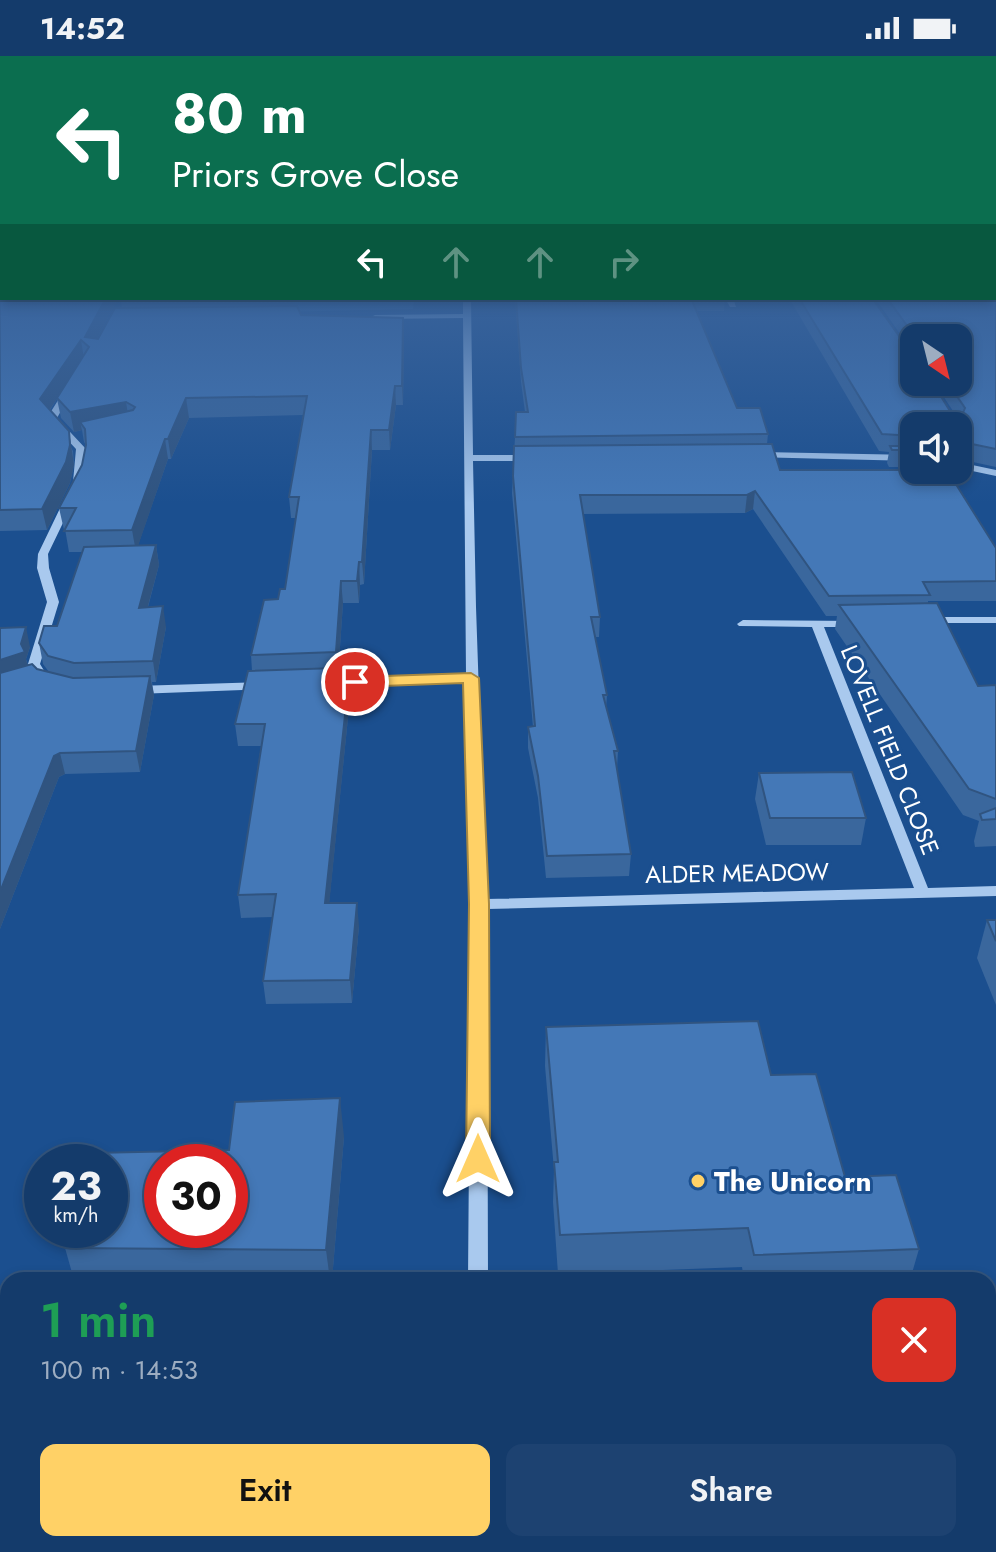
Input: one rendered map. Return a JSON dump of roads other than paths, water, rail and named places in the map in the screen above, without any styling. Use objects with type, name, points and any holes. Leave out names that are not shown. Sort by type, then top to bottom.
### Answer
[{"type":"street","points":[[469,364],[471,678],[479,904],[478,1272]]},
{"type":"street","points":[[56,687],[32,678],[53,602],[43,568],[43,554],[78,484],[82,465],[81,449],[52,418],[77,377]]},
{"type":"street","points":[[72,438],[86,435]]},
{"type":"street","points":[[743,455],[900,458]]},
{"type":"street","points":[[470,458],[538,457]]},
{"type":"street","points":[[972,468],[996,473]]},
{"type":"street","points":[[908,622],[996,620]]},
{"type":"street","name":"LOVELL FIELD CLOSE","points":[[743,624],[862,623]]},
{"type":"street","name":"LOVELL FIELD CLOSE","points":[[817,624],[923,893]]},
{"type":"street","points":[[308,684],[471,678]]},
{"type":"street","points":[[121,691],[277,685]]},
{"type":"street","name":"ALDER MEADOW","points":[[479,904],[996,891]]},
{"type":"place","name":"The Unicorn","points":[[698,1181]]}]
